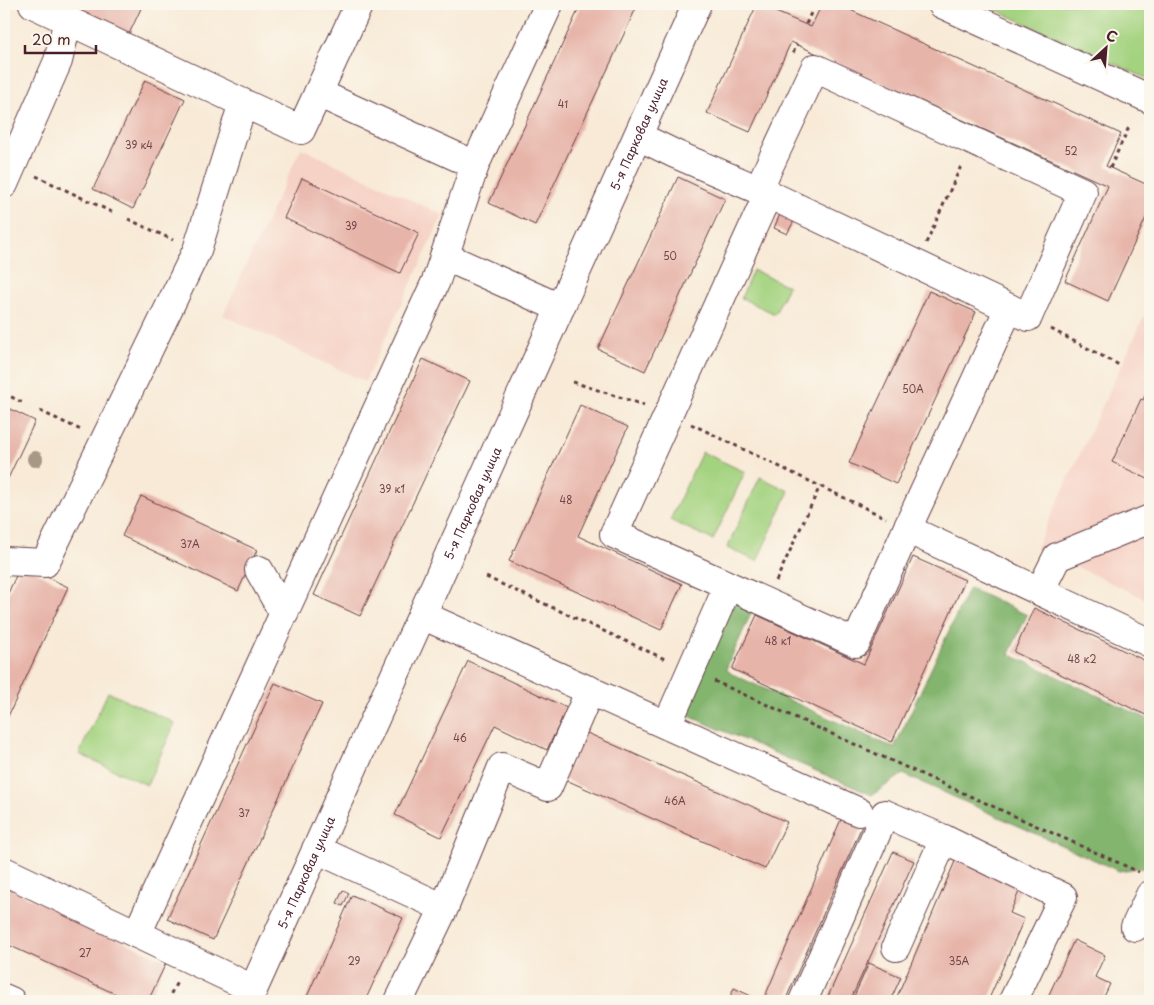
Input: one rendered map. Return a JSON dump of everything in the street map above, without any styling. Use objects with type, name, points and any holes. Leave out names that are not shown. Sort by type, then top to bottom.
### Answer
[{"type":"street","points":[[33,4],[65,13],[243,103],[301,130],[359,4]]},
{"type":"street","points":[[138,934],[284,614],[475,165],[549,4]]},
{"type":"street","name":"5-я Парковая улица","points":[[251,995],[697,4]]},
{"type":"street","points":[[942,4],[1150,100]]},
{"type":"street","points":[[8,174],[58,60],[65,13]]},
{"type":"street","points":[[815,68],[972,141],[1083,192],[1018,312],[907,529],[856,643],[614,534],[669,413],[815,68]]},
{"type":"street","points":[[318,93],[475,165]]},
{"type":"street","points":[[4,560],[45,563],[197,250],[243,103]]},
{"type":"street","points":[[638,136],[763,192],[1018,312]]},
{"type":"street","points":[[432,269],[560,308]]},
{"type":"street","points":[[1040,591],[1056,557],[1150,519]]},
{"type":"street","points":[[907,529],[1150,643]]},
{"type":"street","points":[[259,570],[284,614]]},
{"type":"street","points":[[667,725],[728,586]]},
{"type":"street","points":[[422,615],[859,812]]},
{"type":"street","points":[[399,1001],[444,908],[502,767],[548,787],[590,690]]},
{"type":"street","points":[[803,1001],[886,814],[944,839],[1063,897],[1013,1001]]},
{"type":"street","points":[[896,947],[944,839]]},
{"type":"street","points":[[316,849],[444,908]]},
{"type":"street","points":[[4,871],[138,934],[251,995]]},
{"type":"street","points":[[1135,927],[1146,884]]},
{"type":"street","points":[[4,998],[11,1001]]},
{"type":"path","points":[[806,24],[815,4]]},
{"type":"path","points":[[1110,168],[1129,127]]},
{"type":"path","points":[[917,264],[972,141]]},
{"type":"path","points":[[8,174],[114,213]]},
{"type":"path","points":[[128,219],[197,250]]},
{"type":"path","points":[[1018,312],[1121,366]]},
{"type":"path","points":[[573,382],[669,413],[907,529]]},
{"type":"path","points":[[4,393],[25,404]]},
{"type":"path","points":[[40,411],[104,442]]},
{"type":"path","points":[[766,603],[820,486]]},
{"type":"path","points":[[486,577],[1146,884]]},
{"type":"shaded area","points":[[301,148],[443,215],[365,382],[223,315]]},
{"type":"shaded area","points":[[1150,304],[1150,601],[1036,548]]},
{"type":"green space","points":[[983,4],[1150,4],[1150,80]]},
{"type":"green space","points":[[753,270],[788,286],[775,314],[741,298]]},
{"type":"green space","points":[[702,452],[745,472],[713,540],[670,520]]},
{"type":"green space","points":[[760,477],[789,491],[757,561],[727,548]]},
{"type":"green space","points":[[969,588],[1027,615],[1009,654],[1150,720],[1150,866],[1119,871],[903,774],[872,795],[682,713],[733,599],[753,609],[726,669],[732,674],[894,748]]},
{"type":"green space","points":[[108,692],[175,723],[147,785],[79,754]]},
{"type":"building","points":[[86,4],[143,4],[129,34],[82,12]]},
{"type":"building","points":[[581,4],[638,4],[535,225],[489,203]]},
{"type":"building","points":[[757,4],[811,27],[822,4],[837,4],[1121,134],[1106,166],[1150,186],[1150,209],[1108,301],[1065,281],[1108,186],[791,42],[750,132],[707,113]]},
{"type":"building","points":[[145,80],[185,99],[133,209],[93,189]]},
{"type":"building","points":[[678,177],[725,199],[645,371],[598,349]]},
{"type":"building","points":[[302,178],[419,233],[400,273],[284,218]]},
{"type":"building","points":[[781,212],[795,219],[787,234],[774,228]]},
{"type":"building","points":[[929,291],[976,312],[896,484],[849,463]]},
{"type":"building","points":[[423,359],[470,381],[360,616],[314,595]]},
{"type":"building","points":[[1150,384],[1150,480],[1112,462],[1141,399],[1143,400]]},
{"type":"building","points":[[580,405],[628,427],[578,536],[682,584],[661,630],[509,561]]},
{"type":"building","points":[[4,406],[35,421],[4,487]]},
{"type":"building","points":[[141,496],[257,550],[238,591],[122,536]]},
{"type":"building","points":[[913,557],[965,580],[892,742],[732,669],[757,615],[864,664]]},
{"type":"building","points":[[21,565],[68,587],[4,725],[4,602]]},
{"type":"building","points":[[1034,608],[1150,663],[1150,717],[1014,652]]},
{"type":"building","points":[[468,661],[567,708],[547,750],[495,725],[441,837],[395,815]]},
{"type":"building","points":[[275,683],[322,704],[213,940],[167,919]]},
{"type":"building","points":[[585,732],[787,822],[765,869],[564,779]]},
{"type":"building","points":[[842,817],[862,826],[785,1001],[763,1001]]},
{"type":"building","points":[[893,852],[914,861],[850,1001],[826,1001]]},
{"type":"building","points":[[956,859],[1021,887],[1010,913],[1024,919],[988,1001],[895,1001]]},
{"type":"building","points":[[4,886],[167,961],[148,1001],[131,1001],[4,943]]},
{"type":"building","points":[[343,890],[349,893],[343,906],[337,903]]},
{"type":"building","points":[[352,895],[403,918],[365,1001],[305,1001]]},
{"type":"building","points":[[1074,940],[1105,955],[1095,977],[1110,984],[1102,1001],[1046,1001]]},
{"type":"building","points":[[869,963],[901,977],[890,1001],[852,1001]]},
{"type":"building","points":[[734,988],[753,997],[751,1001],[728,1001]]}]
